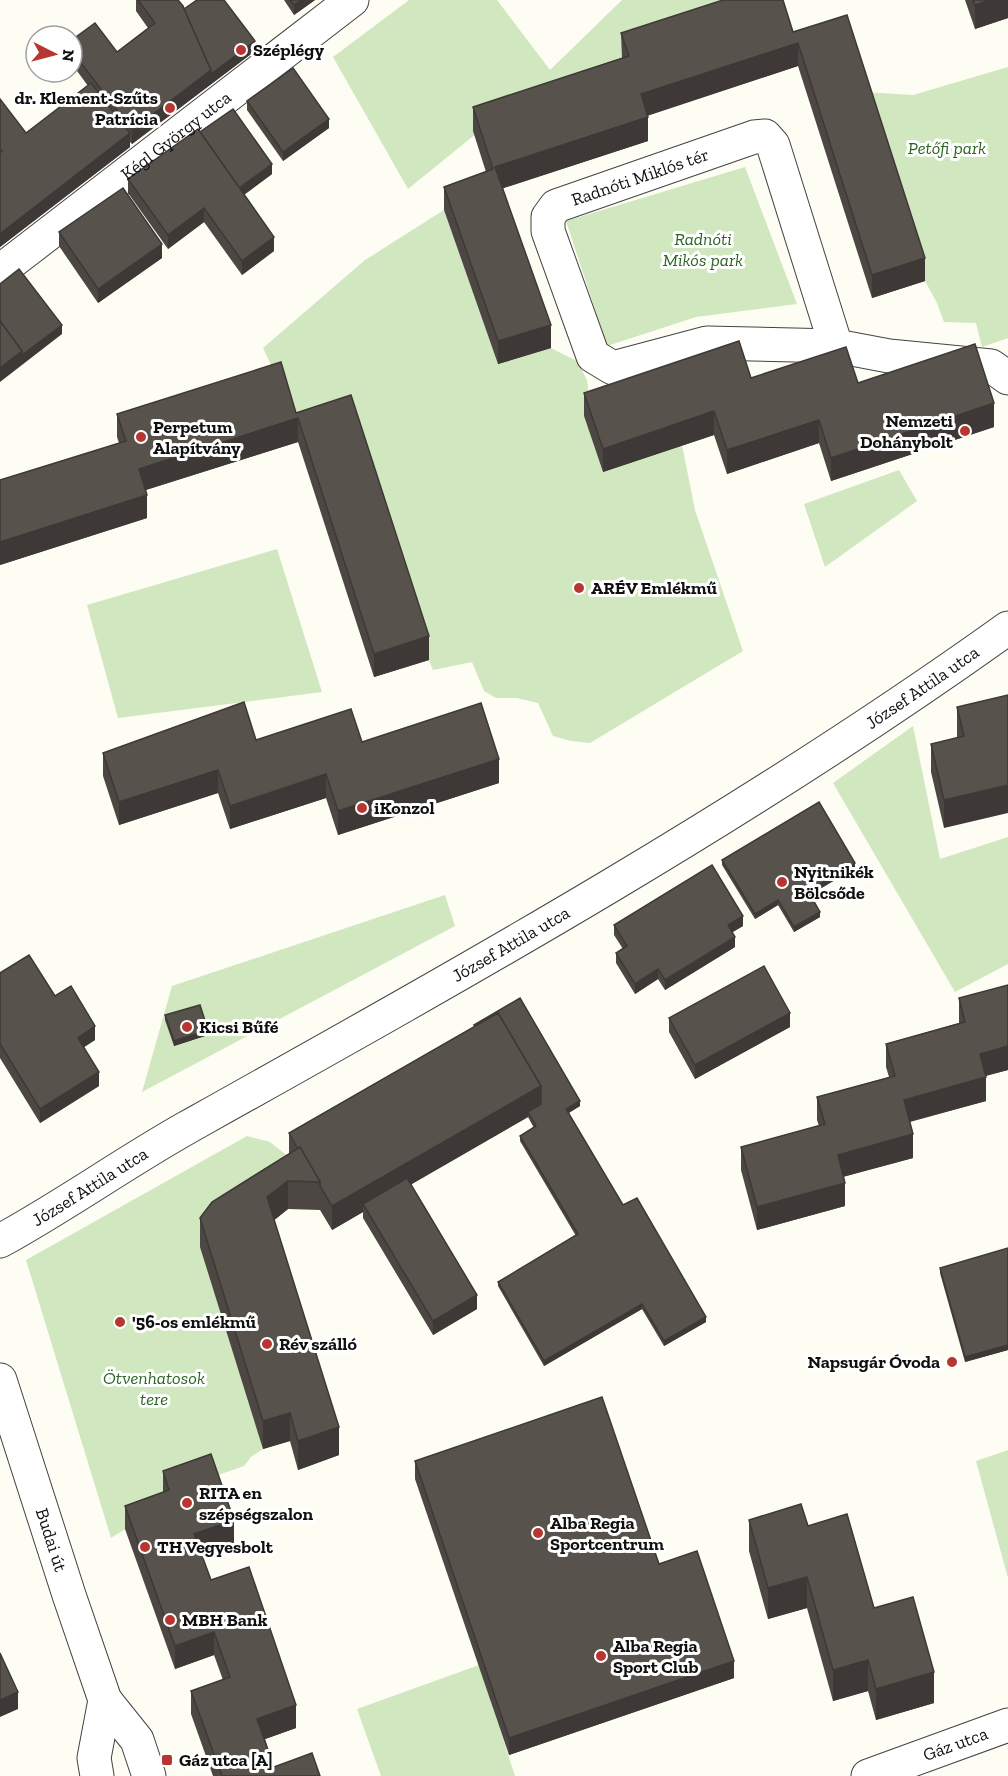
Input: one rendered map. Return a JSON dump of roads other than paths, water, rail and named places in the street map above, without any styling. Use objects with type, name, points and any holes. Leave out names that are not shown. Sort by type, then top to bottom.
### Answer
[{"type":"street","name":"Kégl György utca","points":[[0,270],[352,0]]},
{"type":"street","name":"Radnóti Miklós tér","points":[[836,346],[773,145],[765,136],[754,137],[556,206],[548,217],[548,231],[593,356],[614,368],[708,343],[836,346],[889,356],[991,366],[1008,378]]},
{"type":"street","name":"József Attila utca","points":[[0,1241],[144,1152],[544,926],[687,840],[813,760],[1008,628]]},
{"type":"street","name":"Budai út","points":[[0,1380],[105,1700],[137,1740],[149,1776]]},
{"type":"street","name":"Budai út","points":[[97,1776],[94,1758],[105,1700]]},
{"type":"street","name":"Gáz utca","points":[[868,1776],[1008,1725]]},
{"type":"place","name":"Széplégy","points":[[241,50]]},
{"type":"place","name":"dr. Klement-Szűts Patrícia","points":[[170,108]]},
{"type":"place","name":"Nemzeti Dohánybolt","points":[[965,431]]},
{"type":"place","name":"Perpetum Alapítvány","points":[[141,437]]},
{"type":"place","name":"ARÉV Emlékmű","points":[[579,588]]},
{"type":"place","name":"iKonzol","points":[[362,808]]},
{"type":"place","name":"Nyitnikék Bölcsőde","points":[[782,882]]},
{"type":"place","name":"Kicsi Bűfé","points":[[187,1027]]},
{"type":"place","name":"'56-os emlékmű","points":[[120,1322]]},
{"type":"place","name":"Rév szálló","points":[[267,1344]]},
{"type":"place","name":"Napsugár Óvoda","points":[[952,1362]]},
{"type":"place","name":"RITA en szépségszalon","points":[[187,1503]]},
{"type":"place","name":"Alba Regia Sportcentrum","points":[[538,1533]]},
{"type":"place","name":"TH Vegyesbolt","points":[[145,1547]]},
{"type":"place","name":"MBH Bank","points":[[170,1620]]},
{"type":"place","name":"Alba Regia Sport Club","points":[[601,1656]]},
{"type":"place","name":"Gáz utca [A]","points":[[167,1760]]},
{"type":"park label","name":"Petőfi park","points":[[947,148]]},
{"type":"park label","name":"Radnóti Mikós park","points":[[703,249]]},
{"type":"park label","name":"Ötvenhatosok tere","points":[[154,1388]]}]
